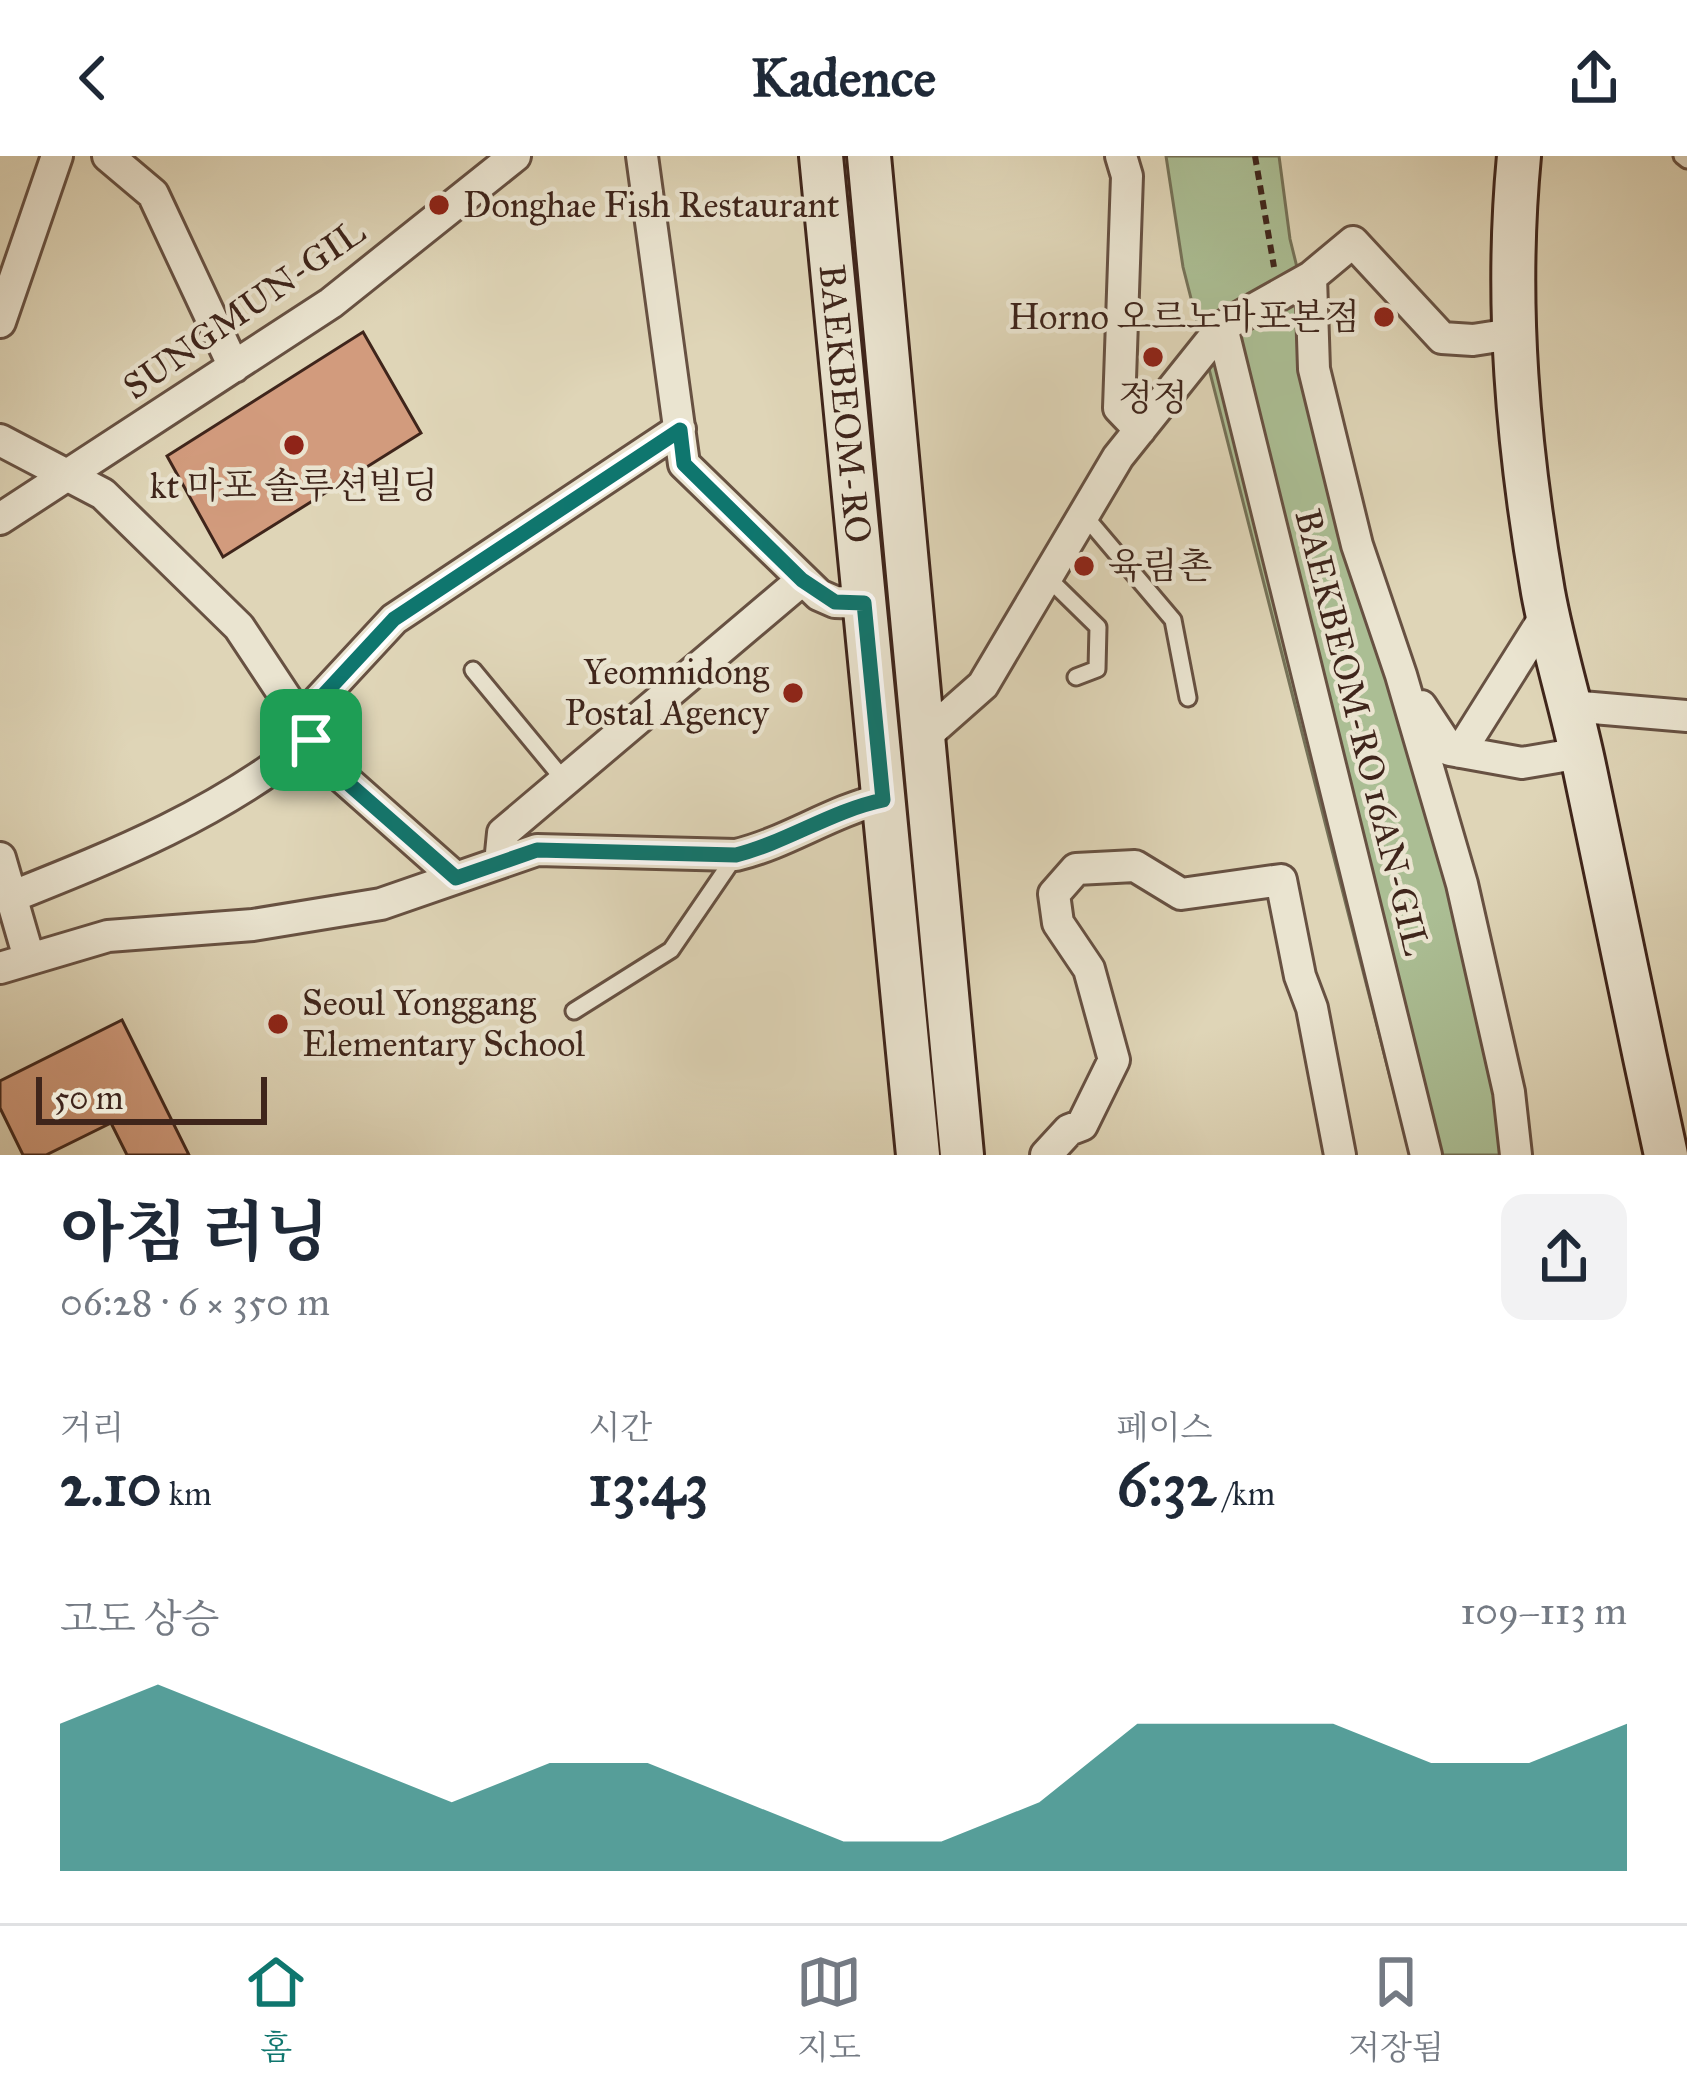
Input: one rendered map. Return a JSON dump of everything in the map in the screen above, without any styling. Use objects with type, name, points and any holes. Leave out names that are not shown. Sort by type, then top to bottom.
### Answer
[{"type":"main road","name":"BAEKBEOM-RO","points":[[821,156],[918,1155]]},
{"type":"main road","name":"BAEKBEOM-RO","points":[[869,156],[962,1155]]},
{"type":"main road","points":[[1519,156],[1512,334],[1517,413],[1548,612],[1666,1155]]},
{"type":"street","points":[[0,322],[57,156]]},
{"type":"street","points":[[108,156],[154,194],[234,367]]},
{"type":"street","name":"SUNGMUN-GIL","points":[[0,519],[331,303],[515,156]]},
{"type":"street","points":[[642,156],[684,464],[802,580],[835,602],[864,603]]},
{"type":"street","points":[[1121,156],[1127,176],[1120,409],[1139,430]]},
{"type":"street","points":[[923,738],[983,685],[1139,430],[1222,327],[1311,277],[1353,242],[1442,338],[1473,340],[1512,334]]},
{"type":"street","points":[[1311,277],[1314,369],[1357,545],[1462,884],[1509,1092],[1516,1155]]},
{"type":"street","name":"BAEKBEOM-RO 16AN-GIL","points":[[1222,327],[1426,1155]]},
{"type":"street","points":[[11,897],[150,841],[258,782],[311,740],[317,702],[394,619],[680,430]]},
{"type":"street","points":[[0,440],[103,494],[239,627],[333,770],[456,878]]},
{"type":"street","points":[[500,863],[503,832],[802,580]]},
{"type":"street","points":[[1460,752],[1548,612]]},
{"type":"street","points":[[1401,675],[1450,750],[1522,764],[1581,753]]},
{"type":"street","points":[[1570,706],[1687,716]]},
{"type":"street","points":[[0,858],[11,897],[14,963],[108,936],[253,925],[381,904],[537,850],[736,855],[765,848],[861,805],[883,800]]},
{"type":"street","points":[[1046,1155],[1069,1130],[1082,1125],[1114,1060],[1089,969],[1058,923],[1054,894],[1076,869],[1135,866],[1181,894],[1281,880],[1340,1155]]},
{"type":"lane","points":[[1084,515],[1173,620],[1188,698]]},
{"type":"lane","points":[[1047,577],[1098,627],[1097,669],[1076,677]]},
{"type":"lane","points":[[473,670],[565,780]]},
{"type":"lane","points":[[574,1011],[670,950],[736,855]]},
{"type":"green space","points":[[1166,156],[1279,156],[1290,239],[1513,1155],[1410,1155],[1183,267]]},
{"type":"building","name":"kt 마포 솔루션빌딩","points":[[363,332],[421,433],[223,557],[167,456]]},
{"type":"building","points":[[122,1020],[189,1155],[127,1155],[111,1123],[46,1155],[23,1155],[0,1108],[0,1081]]},
{"type":"place","name":"Donghae Fish Restaurant","points":[[439,205]]},
{"type":"place","name":"Horno 오르노마포본점","points":[[1384,317]]},
{"type":"place","name":"정정","points":[[1153,357]]},
{"type":"place","name":"kt 마포 솔루션빌딩","points":[[294,445]]},
{"type":"place","name":"육림촌","points":[[1084,566]]},
{"type":"place","name":"Yeomnidong Postal Agency","points":[[793,693]]},
{"type":"place","name":"Seoul Yonggang Elementary School","points":[[278,1024]]},
{"type":"route","points":[[680,430],[684,464],[802,580],[835,602],[864,603],[883,800],[861,805],[765,848],[736,855],[537,850],[456,878],[333,770],[311,740],[317,702],[394,619],[680,430]]}]
